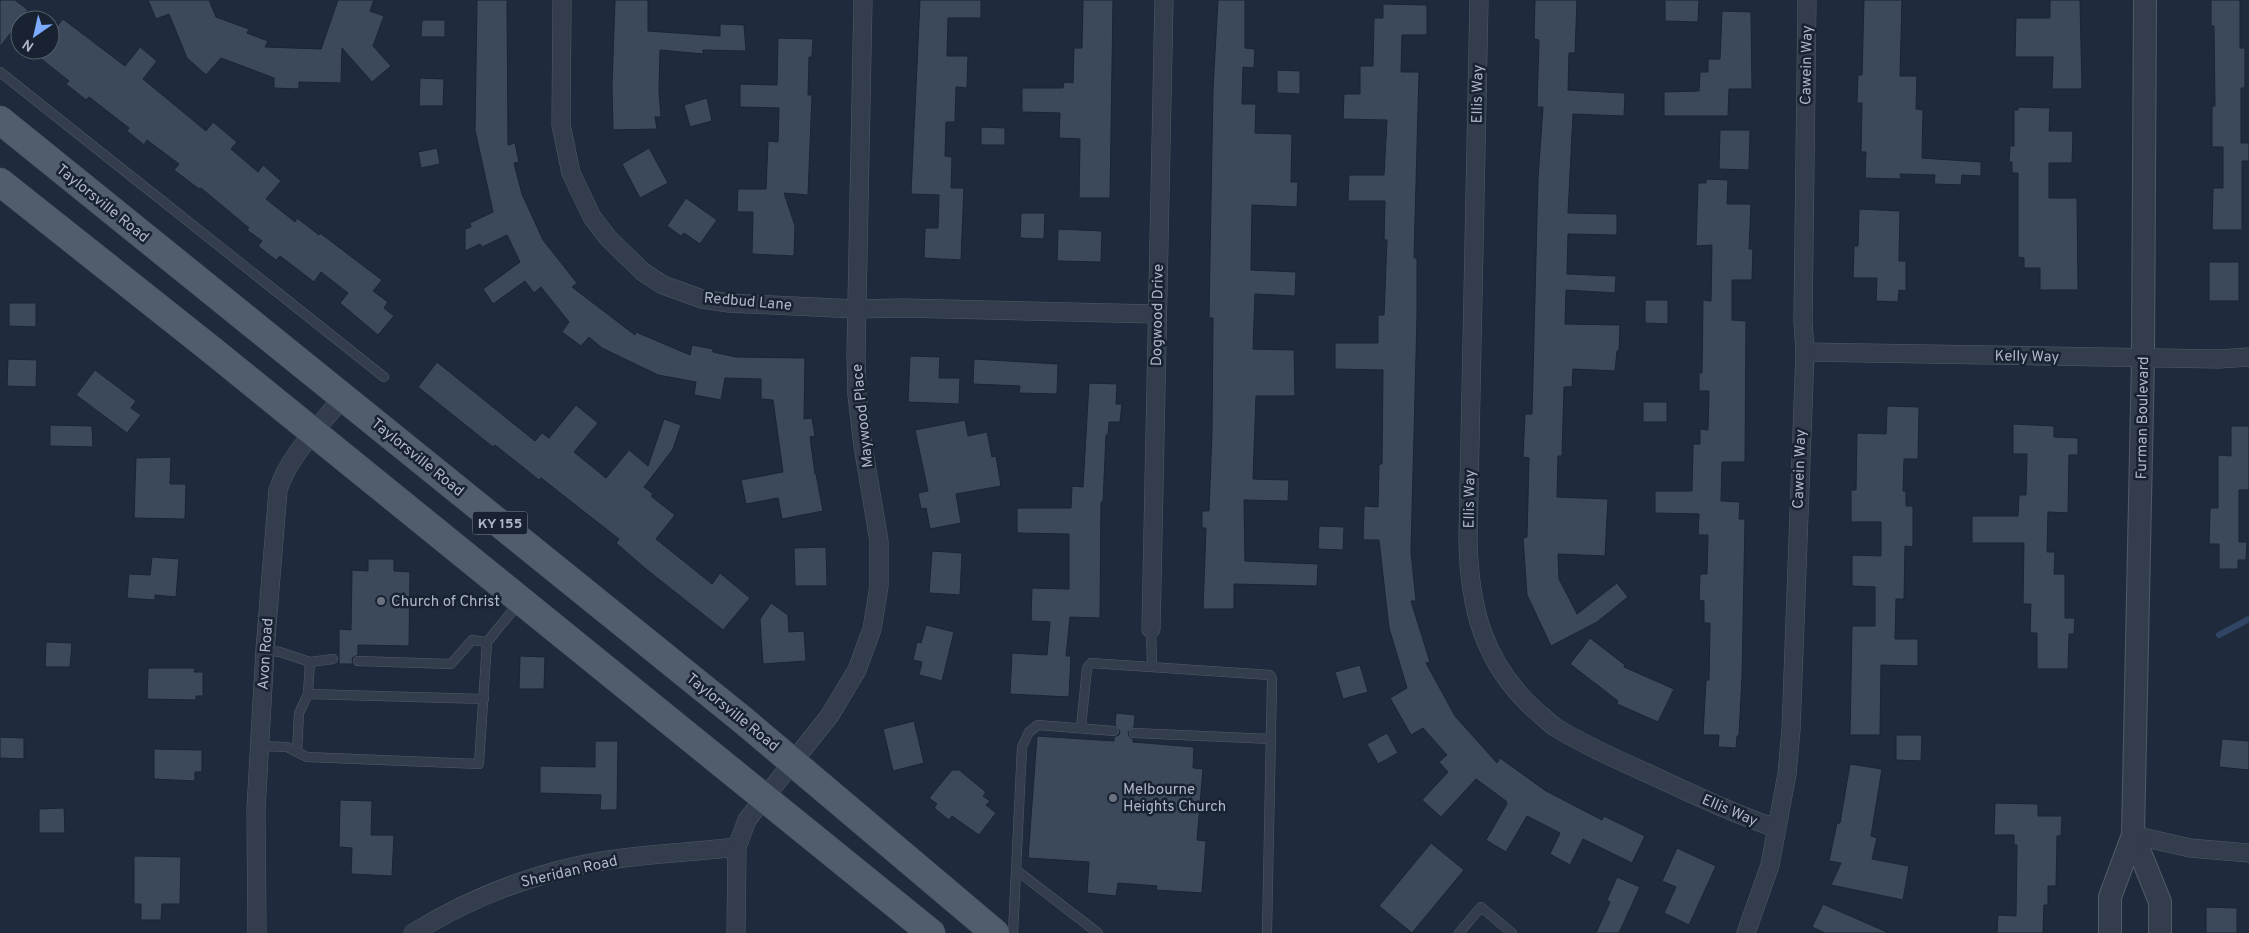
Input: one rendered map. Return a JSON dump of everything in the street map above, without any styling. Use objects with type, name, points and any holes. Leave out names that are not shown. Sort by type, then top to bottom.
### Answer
[{"type":"main road","name":"Taylorsville Road","points":[[0,120],[793,761],[995,933]]},
{"type":"main road","name":"KY 155","points":[[0,182],[932,933]]},
{"type":"street","name":"Redbud Lane","points":[[562,0],[560,108],[564,150],[570,172],[588,210],[608,238],[625,257],[663,285],[702,299],[729,303],[856,309],[913,308],[1156,314]]},
{"type":"street","name":"Maywood Place","points":[[736,933],[737,847],[747,820],[830,715],[857,670],[872,629],[879,586],[879,541],[857,395],[856,309],[863,0]]},
{"type":"street","name":"Dogwood Drive","points":[[1151,630],[1156,314],[1164,0]]},
{"type":"street","name":"Ellis Way","points":[[1479,0],[1468,573],[1483,636],[1506,679],[1522,698],[1554,726],[1588,746],[1741,816],[1776,828]]},
{"type":"street","name":"Cawein Way","points":[[1746,933],[1770,865],[1787,774],[1791,730],[1804,352],[1807,0]]},
{"type":"street","name":"Furman Boulevard","points":[[2110,933],[2110,897],[2133,835],[2143,358],[2145,0]]},
{"type":"street","name":"Kelly Way","points":[[1804,352],[2218,359],[2249,357]]},
{"type":"street","name":"Avon Road","points":[[257,933],[256,809],[278,490],[283,474],[343,397]]},
{"type":"street","name":"Furman Boulevard","points":[[2133,835],[2160,902],[2160,933]]},
{"type":"street","points":[[2133,835],[2190,848],[2249,853]]},
{"type":"street","name":"Sheridan Road","points":[[412,933],[464,904],[510,885],[578,866],[608,860],[737,847]]},
{"type":"lane","points":[[0,72],[384,376]]},
{"type":"lane","points":[[260,746],[287,747],[307,757],[480,764],[487,642],[521,601]]},
{"type":"lane","points":[[1151,630],[1152,666]]},
{"type":"lane","points":[[358,661],[451,664],[456,661],[464,647],[472,640],[487,642]]},
{"type":"lane","points":[[266,650],[280,652],[310,662],[333,659]]},
{"type":"lane","points":[[297,752],[299,713],[308,694],[310,662]]},
{"type":"lane","points":[[1081,727],[1088,664],[1091,662],[1267,673],[1272,679],[1267,933]]},
{"type":"lane","points":[[308,694],[484,699]]},
{"type":"lane","points":[[1013,933],[1022,747],[1029,732],[1038,725],[1114,731]]},
{"type":"lane","points":[[1134,733],[1271,739]]},
{"type":"lane","points":[[1016,870],[1098,933]]},
{"type":"lane","points":[[1459,933],[1481,907],[1512,933]]},
{"type":"building","points":[[0,0],[15,0],[28,10],[10,10],[10,34],[0,47]]},
{"type":"building","points":[[148,0],[209,0],[216,17],[249,29],[247,33],[268,41],[265,47],[321,49],[338,0],[374,0],[370,11],[384,16],[373,46],[391,66],[372,82],[342,48],[341,83],[299,82],[299,89],[274,88],[274,78],[221,58],[206,75],[187,58],[169,14],[156,19]]},
{"type":"building","points":[[477,0],[507,0],[508,145],[515,143],[519,162],[514,163],[522,194],[543,240],[577,283],[572,287],[635,335],[636,332],[690,355],[692,345],[713,349],[713,352],[736,357],[805,358],[804,419],[812,418],[815,436],[810,437],[823,511],[782,519],[778,498],[746,504],[741,480],[783,472],[773,400],[761,399],[761,379],[725,378],[721,400],[694,395],[696,382],[658,375],[602,348],[589,337],[581,346],[562,332],[569,322],[541,287],[534,293],[525,281],[493,304],[483,289],[520,262],[507,235],[482,247],[480,244],[465,251],[465,229],[471,227],[470,223],[493,212],[475,130]]},
{"type":"building","points":[[615,0],[648,0],[648,31],[720,36],[720,24],[744,25],[746,51],[703,50],[703,54],[660,50],[659,91],[661,117],[655,117],[657,129],[613,130],[612,85]]},
{"type":"building","points":[[920,0],[981,0],[981,18],[948,18],[947,56],[968,56],[967,88],[956,87],[955,122],[946,122],[945,156],[952,157],[951,188],[964,188],[961,260],[924,258],[925,228],[938,228],[939,195],[911,194]]},
{"type":"building","points":[[1083,0],[1113,0],[1110,198],[1079,198],[1080,139],[1059,138],[1060,113],[1022,112],[1022,88],[1063,88],[1064,82],[1073,83],[1074,48],[1082,48]]},
{"type":"building","points":[[1218,0],[1245,0],[1245,48],[1255,49],[1254,68],[1243,67],[1242,104],[1256,104],[1255,133],[1292,134],[1291,182],[1298,182],[1297,207],[1252,205],[1251,270],[1296,272],[1295,296],[1255,294],[1253,349],[1294,350],[1295,396],[1256,396],[1253,479],[1289,480],[1288,501],[1244,500],[1245,561],[1318,564],[1317,586],[1234,584],[1234,609],[1203,609],[1206,528],[1202,528],[1202,511],[1209,511],[1212,432],[1213,318],[1209,318],[1213,88]]},
{"type":"building","points":[[1535,0],[1577,0],[1575,53],[1569,53],[1568,90],[1625,93],[1624,116],[1573,114],[1568,213],[1617,214],[1617,235],[1568,234],[1567,274],[1616,276],[1615,293],[1566,290],[1565,324],[1620,325],[1619,351],[1617,351],[1615,371],[1573,369],[1572,387],[1564,387],[1562,456],[1558,456],[1557,497],[1608,499],[1605,556],[1558,554],[1559,579],[1577,614],[1617,583],[1628,597],[1597,622],[1551,646],[1527,595],[1523,538],[1527,537],[1529,458],[1523,457],[1525,414],[1532,414],[1538,178],[1543,107],[1537,107],[1539,40],[1534,39]]},
{"type":"building","points":[[1665,0],[1699,0],[1698,22],[1665,21]]},
{"type":"building","points":[[1864,0],[1902,0],[1900,76],[1917,76],[1916,109],[1923,110],[1922,158],[1981,162],[1981,176],[1962,175],[1961,185],[1934,184],[1935,175],[1900,174],[1901,179],[1865,178],[1866,152],[1861,152],[1862,103],[1857,103],[1858,75],[1862,75]]},
{"type":"building","points":[[2050,0],[2080,0],[2082,89],[2052,89],[2053,57],[2015,57],[2016,18],[2050,18]]},
{"type":"building","points":[[2211,0],[2240,0],[2240,48],[2245,48],[2245,88],[2241,88],[2241,143],[2249,143],[2249,161],[2242,161],[2242,230],[2212,230],[2213,188],[2223,188],[2223,147],[2212,147],[2212,106],[2215,106],[2214,26],[2211,26]]},
{"type":"building","points":[[1383,4],[1427,5],[1427,35],[1402,35],[1401,72],[1419,72],[1414,258],[1417,258],[1417,316],[1411,552],[1416,601],[1411,601],[1430,662],[1426,663],[1455,716],[1497,763],[1500,758],[1546,791],[1602,820],[1604,816],[1645,836],[1632,863],[1583,839],[1570,865],[1550,854],[1560,833],[1527,816],[1506,852],[1486,840],[1507,804],[1506,801],[1476,779],[1441,817],[1422,800],[1448,772],[1439,762],[1447,755],[1423,728],[1411,735],[1390,698],[1407,688],[1389,628],[1379,540],[1363,540],[1364,506],[1378,507],[1379,464],[1382,464],[1383,370],[1335,369],[1335,343],[1378,343],[1378,315],[1384,315],[1387,240],[1384,240],[1385,201],[1348,201],[1349,175],[1384,175],[1387,120],[1343,119],[1344,94],[1360,94],[1360,66],[1373,66],[1374,18],[1383,18]]},
{"type":"building","points":[[1722,11],[1751,12],[1752,89],[1729,89],[1728,116],[1664,116],[1664,92],[1699,91],[1700,72],[1708,72],[1708,59],[1720,59]]},
{"type":"building","points":[[63,19],[125,66],[140,47],[157,61],[143,79],[206,131],[213,122],[237,142],[231,149],[258,172],[263,165],[281,181],[266,199],[295,222],[297,218],[319,235],[320,233],[382,280],[373,291],[388,302],[384,308],[394,316],[378,335],[340,303],[348,293],[321,272],[314,282],[280,256],[276,260],[258,246],[262,241],[247,230],[249,228],[201,188],[199,189],[174,170],[179,164],[147,140],[144,145],[127,131],[129,128],[89,97],[86,100],[66,84],[69,81],[43,60],[60,60],[60,23]]},
{"type":"building","points":[[422,20],[445,20],[445,37],[421,37]]},
{"type":"building","points":[[778,38],[813,39],[812,57],[809,57],[808,95],[812,95],[808,195],[784,193],[795,226],[794,256],[752,254],[753,212],[737,212],[738,189],[766,189],[768,141],[778,142],[779,108],[740,107],[740,84],[777,85]]},
{"type":"building","points":[[1277,70],[1300,71],[1300,94],[1277,93]]},
{"type":"building","points":[[420,78],[444,79],[443,106],[419,106]]},
{"type":"building","points":[[707,98],[712,121],[690,127],[684,105]]},
{"type":"building","points":[[2018,107],[2050,108],[2049,131],[2073,131],[2072,163],[2049,163],[2049,198],[2077,198],[2078,290],[2040,290],[2040,268],[2024,268],[2024,258],[2018,257],[2018,173],[2012,173],[2012,162],[2009,162],[2010,146],[2014,146],[2014,110],[2018,110]]},
{"type":"building","points":[[981,127],[1005,128],[1005,145],[981,145]]},
{"type":"building","points":[[1720,130],[1750,130],[1749,170],[1719,169]]},
{"type":"building","points":[[437,148],[440,164],[421,168],[418,152]]},
{"type":"building","points":[[649,148],[668,183],[640,198],[622,164]]},
{"type":"building","points":[[1706,179],[1728,180],[1727,204],[1751,204],[1749,249],[1753,249],[1752,280],[1732,280],[1732,320],[1746,321],[1745,462],[1722,462],[1721,501],[1740,502],[1739,519],[1745,519],[1742,677],[1739,736],[1737,736],[1736,748],[1718,747],[1719,735],[1703,735],[1706,680],[1709,680],[1710,623],[1704,623],[1704,601],[1699,600],[1700,574],[1707,574],[1708,535],[1698,535],[1699,514],[1655,513],[1655,491],[1692,491],[1693,444],[1700,444],[1700,429],[1708,430],[1709,391],[1699,391],[1699,373],[1702,373],[1703,300],[1711,301],[1712,245],[1696,246],[1698,183],[1706,183]]},
{"type":"building","points":[[686,198],[717,220],[700,244],[684,233],[681,236],[667,226]]},
{"type":"building","points":[[1859,209],[1900,211],[1899,261],[1906,261],[1906,291],[1899,290],[1898,302],[1876,301],[1877,278],[1853,278],[1854,246],[1858,246]]},
{"type":"building","points":[[1021,213],[1045,213],[1044,239],[1020,238]]},
{"type":"building","points":[[1058,229],[1102,231],[1101,262],[1057,261]]},
{"type":"building","points":[[2209,262],[2239,262],[2239,301],[2209,301]]},
{"type":"building","points":[[1645,300],[1668,300],[1668,324],[1645,323]]},
{"type":"building","points":[[9,303],[36,303],[36,327],[9,326]]},
{"type":"building","points":[[910,356],[940,357],[939,378],[960,378],[959,404],[908,402]]},
{"type":"building","points":[[8,359],[37,360],[36,387],[7,386]]},
{"type":"building","points":[[974,359],[1058,364],[1057,394],[1019,393],[1020,386],[973,384]]},
{"type":"building","points":[[437,362],[535,441],[542,433],[549,438],[576,405],[598,423],[574,452],[606,478],[629,450],[648,466],[664,419],[681,425],[673,449],[644,487],[653,494],[651,496],[675,515],[656,539],[712,584],[720,573],[750,598],[723,630],[616,543],[619,539],[541,478],[539,480],[495,445],[493,447],[418,387]]},
{"type":"building","points":[[95,370],[136,401],[131,408],[141,415],[127,433],[76,395]]},
{"type":"building","points":[[1089,383],[1117,384],[1116,404],[1122,404],[1120,422],[1109,422],[1108,435],[1106,435],[1103,502],[1101,502],[1100,618],[1070,617],[1066,656],[1071,656],[1069,697],[1010,694],[1012,653],[1047,655],[1050,622],[1031,621],[1032,588],[1069,589],[1069,534],[1017,533],[1017,508],[1071,508],[1072,486],[1083,487]]},
{"type":"building","points":[[1643,402],[1667,402],[1667,422],[1643,422]]},
{"type":"building","points":[[1887,406],[1919,407],[1918,459],[1904,459],[1903,491],[1906,491],[1906,506],[1913,506],[1913,547],[1905,546],[1904,599],[1896,599],[1895,639],[1918,639],[1918,666],[1881,665],[1880,735],[1850,735],[1852,626],[1875,626],[1875,587],[1852,586],[1852,555],[1881,556],[1881,522],[1851,522],[1851,490],[1856,490],[1857,433],[1886,434]]},
{"type":"building","points":[[965,420],[968,436],[987,432],[992,457],[996,456],[1001,486],[956,494],[961,523],[930,529],[926,508],[921,509],[918,493],[928,491],[915,430]]},
{"type":"building","points":[[2013,424],[2054,426],[2054,437],[2078,438],[2078,455],[2069,455],[2068,513],[2048,512],[2047,552],[2055,552],[2054,574],[2065,574],[2065,618],[2075,618],[2074,634],[2069,634],[2068,669],[2037,669],[2037,633],[2030,633],[2031,604],[2023,604],[2024,543],[1972,543],[1972,516],[2018,516],[2019,495],[2026,495],[2027,454],[2013,454]]},
{"type":"building","points":[[50,425],[92,426],[93,447],[50,446]]},
{"type":"building","points":[[2231,426],[2249,426],[2249,490],[2239,490],[2239,542],[2247,542],[2246,560],[2238,560],[2238,569],[2219,569],[2219,544],[2209,544],[2210,508],[2218,508],[2218,455],[2231,456]]},
{"type":"building","points":[[171,457],[170,484],[186,484],[185,519],[134,518],[136,458]]},
{"type":"building","points":[[1319,526],[1344,527],[1343,550],[1318,549]]},
{"type":"building","points":[[826,547],[827,586],[795,586],[794,548]]},
{"type":"building","points":[[932,551],[962,553],[960,595],[929,593]]},
{"type":"building","points":[[152,557],[179,559],[176,597],[155,595],[155,600],[127,598],[129,574],[150,575]]},
{"type":"building","name":"Church of Christ","points":[[368,559],[394,559],[394,571],[410,572],[409,646],[358,645],[358,655],[352,658],[353,664],[339,664],[339,629],[351,630],[352,570],[368,571]]},
{"type":"building","points":[[771,603],[788,615],[789,632],[804,631],[806,661],[763,664],[760,619]]},
{"type":"building","points":[[926,625],[954,632],[942,681],[919,675],[922,662],[913,660],[917,642],[921,643]]},
{"type":"building","points":[[1590,638],[1625,665],[1624,667],[1674,689],[1658,722],[1617,704],[1618,701],[1570,664]]},
{"type":"building","points":[[46,642],[72,643],[70,667],[45,667]]},
{"type":"building","points":[[520,656],[545,657],[544,689],[519,689]]},
{"type":"building","points":[[1360,665],[1368,692],[1343,699],[1335,672]]},
{"type":"building","points":[[148,668],[195,668],[194,672],[203,672],[203,696],[196,696],[196,700],[147,699]]},
{"type":"building","name":"Melbourne Heights Church","points":[[1116,713],[1135,715],[1134,727],[1128,732],[1133,742],[1194,747],[1193,768],[1203,769],[1197,840],[1206,841],[1202,893],[1156,890],[1157,886],[1118,883],[1116,896],[1087,893],[1089,862],[1028,858],[1037,736],[1114,741],[1114,737],[1119,735],[1120,731],[1115,725]]},
{"type":"building","points":[[914,721],[924,763],[893,771],[883,729]]},
{"type":"building","points":[[1387,733],[1398,753],[1378,764],[1367,744]]},
{"type":"building","points":[[1896,735],[1922,735],[1921,761],[1896,760]]},
{"type":"building","points":[[0,737],[24,738],[24,759],[0,758]]},
{"type":"building","points":[[2222,739],[2249,741],[2249,770],[2219,767]]},
{"type":"building","points":[[595,741],[618,741],[617,810],[600,810],[601,795],[540,793],[540,766],[595,767]]},
{"type":"building","points":[[154,749],[202,750],[202,772],[195,772],[195,781],[154,779]]},
{"type":"building","points":[[1850,764],[1882,769],[1871,836],[1877,838],[1872,859],[1909,866],[1903,900],[1831,885],[1841,863],[1829,861],[1837,823],[1840,823]]},
{"type":"building","points":[[952,770],[959,770],[986,792],[983,796],[990,801],[986,805],[996,813],[979,835],[952,816],[949,820],[934,808],[937,804],[929,798]]},
{"type":"building","points":[[340,800],[372,801],[371,835],[394,835],[392,876],[351,874],[352,848],[339,847]]},
{"type":"building","points":[[1995,803],[2038,804],[2038,816],[2062,816],[2061,836],[2057,836],[2056,886],[2048,886],[2048,905],[2044,905],[2043,933],[1997,933],[1998,915],[2016,916],[2017,845],[2014,845],[2014,835],[1994,835]]},
{"type":"building","points":[[64,808],[65,833],[39,833],[39,809]]},
{"type":"building","points":[[1431,843],[1464,870],[1412,933],[1379,906]]},
{"type":"building","points":[[1677,848],[1716,866],[1689,925],[1664,913],[1676,887],[1662,881]]},
{"type":"building","points":[[134,856],[181,857],[180,904],[162,904],[161,920],[141,920],[141,904],[134,904]]},
{"type":"building","points":[[1617,877],[1640,887],[1619,933],[1596,933],[1610,902],[1607,900]]},
{"type":"building","points":[[1823,904],[1889,933],[1825,933],[1812,927]]},
{"type":"building","points":[[2206,907],[2237,908],[2237,933],[2206,933]]},
{"type":"waterway","points":[[2219,635],[2249,619]]},
{"type":"place","name":"Church of Christ","points":[[381,601]]},
{"type":"place","name":"Melbourne Heights Church","points":[[1113,798]]}]
